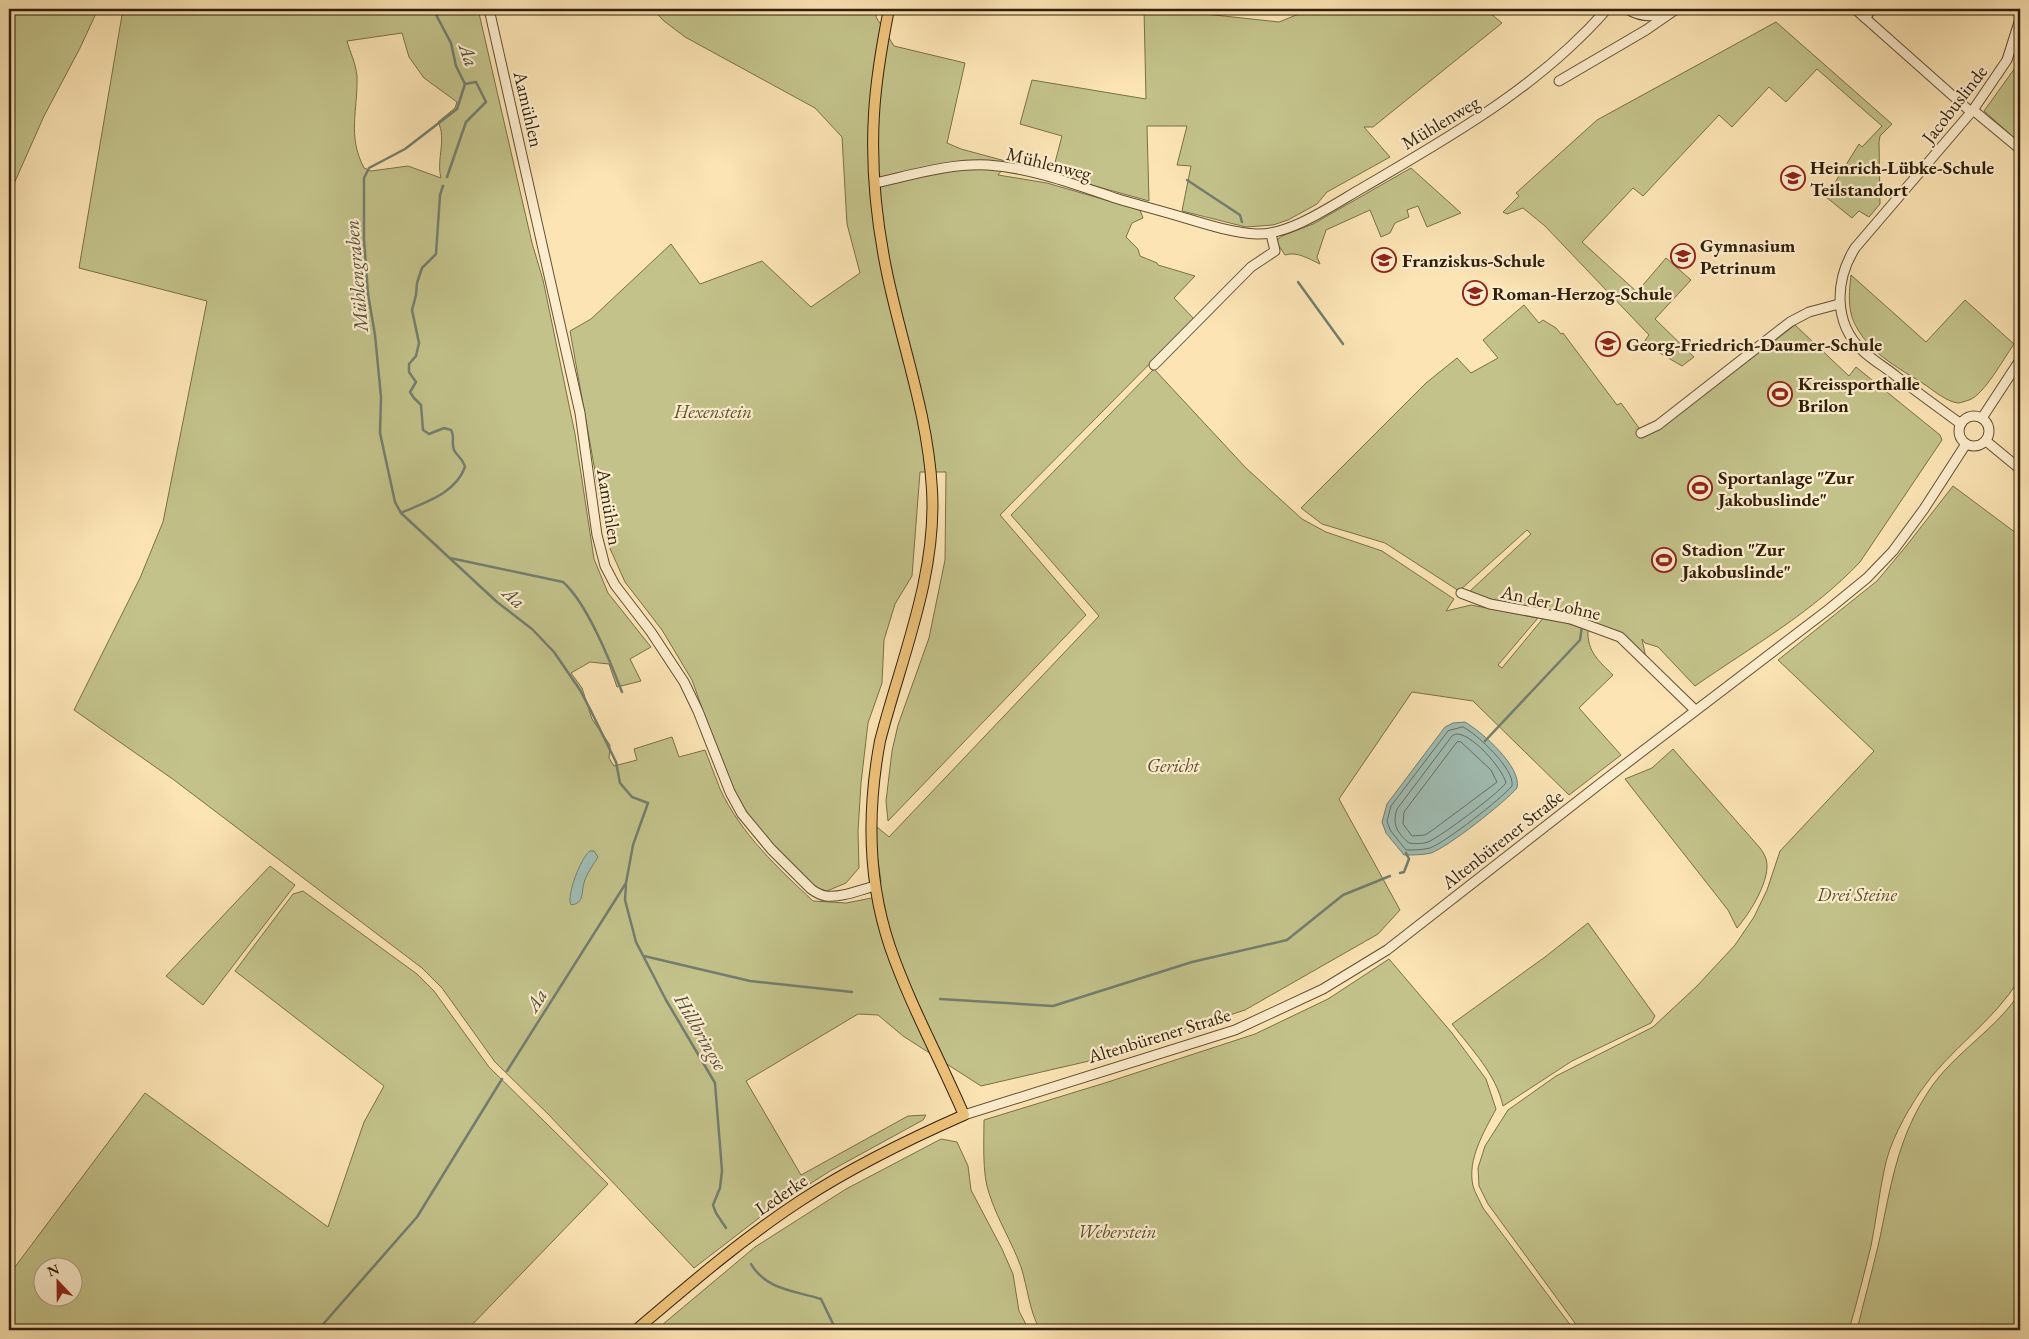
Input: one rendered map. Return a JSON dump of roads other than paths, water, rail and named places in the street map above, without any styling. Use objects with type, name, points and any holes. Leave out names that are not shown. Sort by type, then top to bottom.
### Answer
[{"type":"main road","points":[[889,9],[879,60],[874,114],[873,145],[881,241],[886,269],[922,409],[933,492],[926,572],[880,741],[872,788],[871,843],[875,886],[893,955],[964,1115]]},
{"type":"main road","name":"Lederke","points":[[636,1330],[720,1259],[799,1201],[866,1162],[964,1115]]},
{"type":"street","name":"Aamühlen","points":[[489,9],[580,413],[597,535],[601,556],[607,571],[681,677],[698,711],[730,792],[748,821],[771,849],[818,894],[834,896],[875,886]]},
{"type":"street","name":"Mühlenweg","points":[[876,183],[961,166],[990,166],[1016,169],[1072,184],[1142,207],[1207,224],[1250,234],[1271,234],[1295,226],[1443,141],[1490,111],[1539,74],[1574,43],[1606,9]]},
{"type":"street","points":[[1627,9],[1637,14],[1651,17],[1676,9]]},
{"type":"street","points":[[1559,81],[1646,30],[1676,9]]},
{"type":"street","points":[[1855,9],[1972,111],[2020,149]]},
{"type":"street","points":[[1865,18],[1872,9]]},
{"type":"street","name":"Jacobuslinde","points":[[1961,424],[1862,350],[1847,330],[1839,304],[1839,295],[1844,272],[1855,248],[1972,111],[2007,60],[2020,19]]},
{"type":"street","points":[[1154,365],[1251,267],[1275,251],[1271,234]]},
{"type":"street","points":[[1641,433],[1658,424],[1790,322],[1809,312],[1839,304]]},
{"type":"street","points":[[1982,418],[2020,360]]},
{"type":"street","points":[[1978,416],[1982,418],[1990,429],[1986,441],[1974,447],[1966,444],[1959,435],[1961,424],[1968,417],[1978,416]]},
{"type":"street","points":[[1986,441],[2020,469]]},
{"type":"street","name":"Altenbürener Straße","points":[[964,1115],[1235,1030],[1323,989],[1388,950],[1695,710],[1829,609],[1878,568],[1924,509],[1966,444]]},
{"type":"street","name":"An der Lohne","points":[[1461,594],[1490,604],[1571,619],[1620,637],[1695,710]]},
{"type":"water","points":[[1465,722],[1490,742],[1507,761],[1517,780],[1517,788],[1476,824],[1439,849],[1428,854],[1404,855],[1386,833],[1382,822],[1387,804],[1445,727],[1453,723]]},
{"type":"water","points":[[590,851],[594,851],[598,857],[585,880],[582,897],[579,902],[571,905],[572,886],[575,877]]},
{"type":"waterway","name":"Aa","points":[[433,9],[451,43],[456,66],[465,84],[476,82],[486,102],[466,122],[447,177]]},
{"type":"waterway","name":"Mühlengraben","points":[[401,513],[395,502],[380,433],[381,397],[375,335],[368,294],[364,239],[364,178],[369,168],[405,149],[457,109],[465,84]]},
{"type":"waterway","points":[[1187,180],[1240,215],[1242,222]]},
{"type":"waterway","name":"Aa","points":[[443,186],[440,195],[436,254],[422,268],[412,310],[419,343],[416,356],[409,364],[409,372],[416,382],[410,392],[421,405],[423,430],[429,434],[444,428],[451,430],[454,450],[465,467],[447,491],[401,513],[497,602],[532,629],[554,652],[580,690],[590,709],[616,762],[620,783],[632,797],[648,803],[633,845],[626,883],[507,1071]]},
{"type":"waterway","points":[[1298,282],[1343,344]]},
{"type":"waterway","name":"Mühlengraben","points":[[450,558],[563,582],[572,591],[589,618],[622,692]]},
{"type":"waterway","points":[[1485,741],[1580,640],[1582,626]]},
{"type":"waterway","points":[[1400,873],[1404,872],[1409,859],[1406,853]]},
{"type":"waterway","points":[[940,999],[1053,1006],[1192,962],[1287,940],[1343,895],[1390,876]]},
{"type":"waterway","name":"Hillbringse","points":[[626,885],[625,900],[636,942],[666,1000],[715,1083],[722,1171],[720,1188],[713,1205],[726,1228]]},
{"type":"waterway","points":[[644,956],[750,981],[852,992]]},
{"type":"waterway","name":"Aa","points":[[318,1330],[417,1217],[502,1079]]},
{"type":"waterway","name":"Hillbringse","points":[[751,1264],[757,1273],[773,1284],[821,1299],[836,1330]]},
{"type":"place","name":"Heinrich-Lübke-Schule Teilstandort","points":[[1793,178]]},
{"type":"place","name":"Gymnasium Petrinum","points":[[1683,256]]},
{"type":"place","name":"Franziskus-Schule","points":[[1384,260]]},
{"type":"place","name":"Roman-Herzog-Schule","points":[[1475,293]]},
{"type":"place","name":"Georg-Friedrich-Daumer-Schule","points":[[1608,344]]},
{"type":"place","name":"Kreissporthalle Brilon","points":[[1780,394]]},
{"type":"place","name":"Sportanlage \"Zur Jakobuslinde\"","points":[[1700,488]]},
{"type":"place","name":"Stadion \"Zur Jakobuslinde\"","points":[[1664,560]]},
{"type":"park label","name":"Hexenstein","points":[[713,411]]},
{"type":"park label","name":"Gericht","points":[[1173,765]]},
{"type":"park label","name":"Drei Steine","points":[[1857,894]]},
{"type":"park label","name":"Weberstein","points":[[1117,1231]]}]
